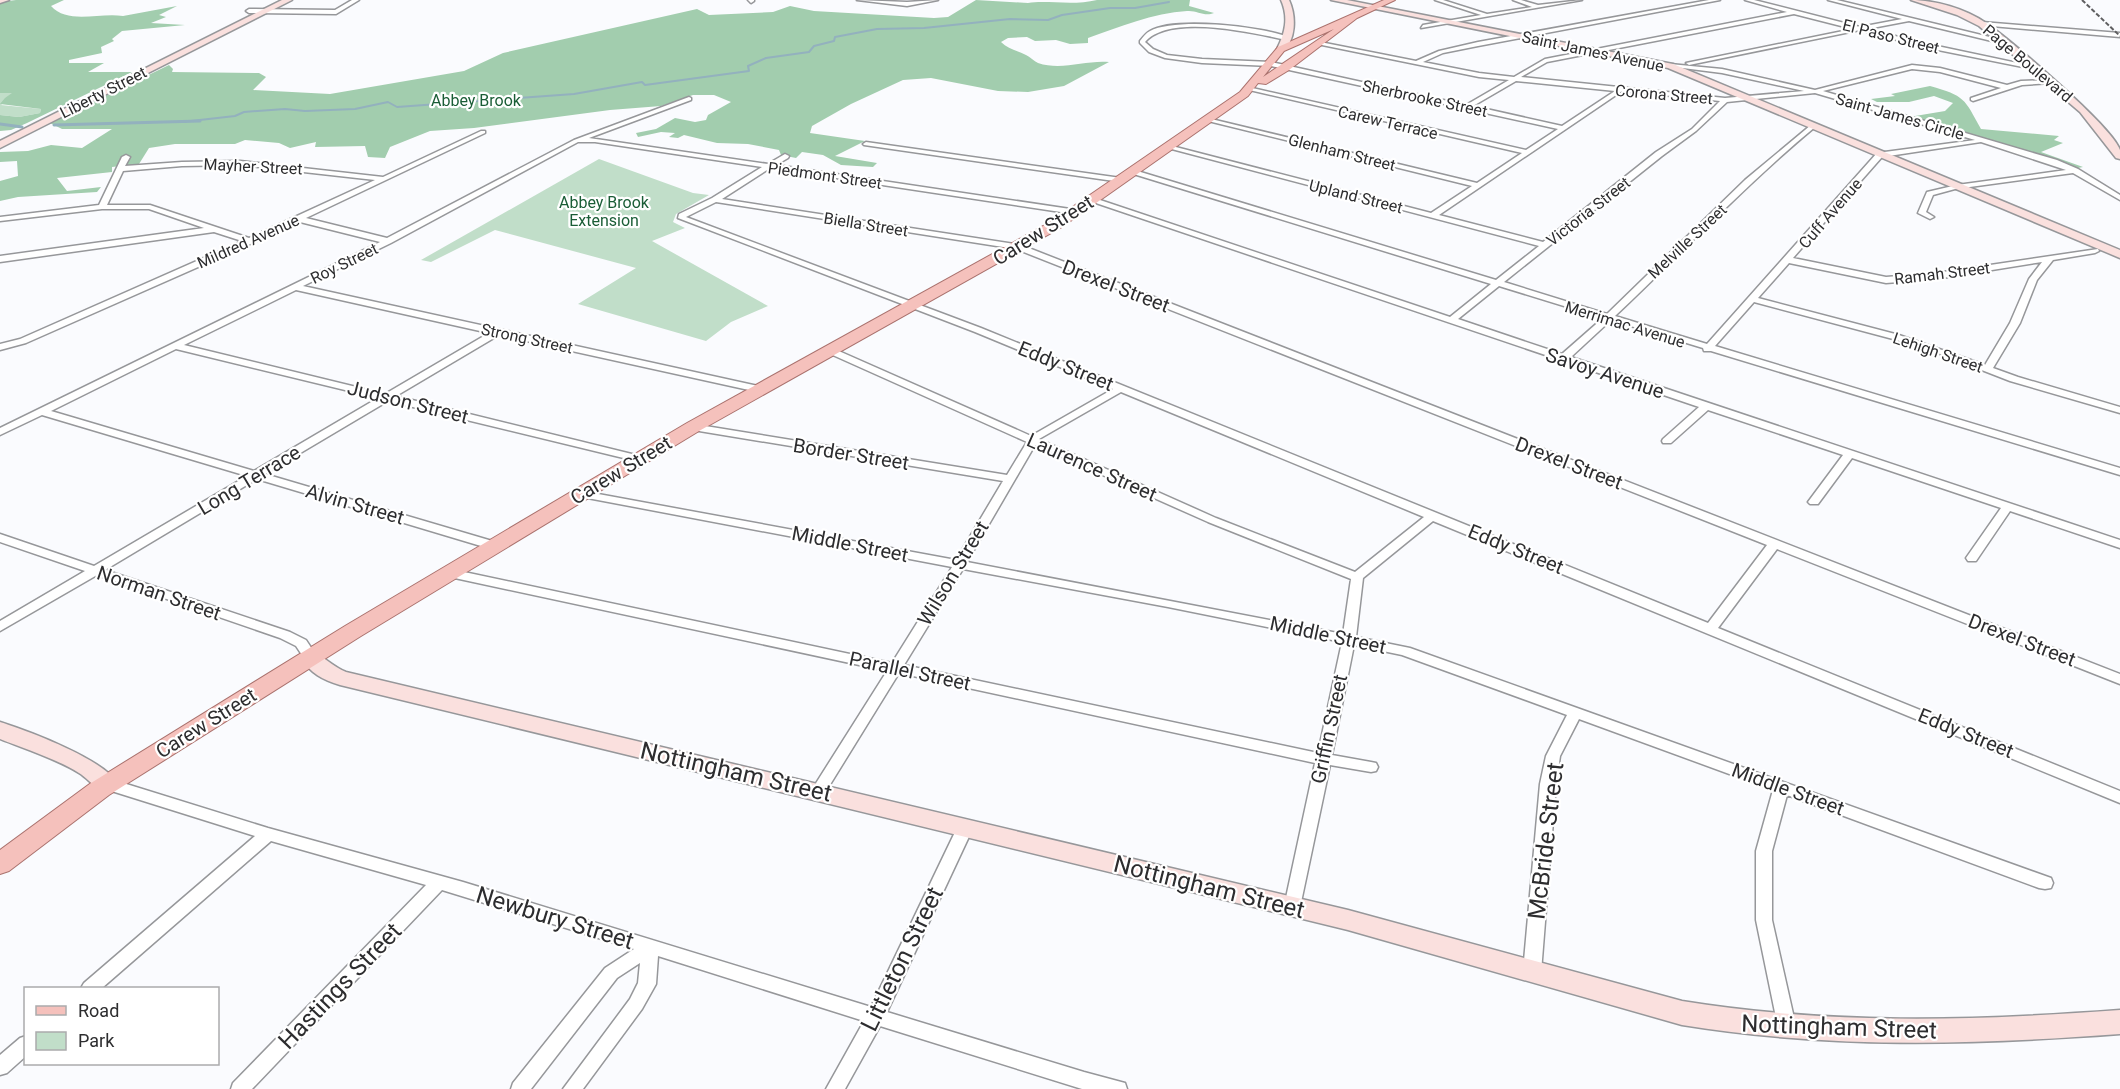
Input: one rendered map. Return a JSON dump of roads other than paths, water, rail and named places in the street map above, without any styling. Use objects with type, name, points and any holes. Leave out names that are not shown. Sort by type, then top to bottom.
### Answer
[{"type":"main road","points":[[0,1],[5,0]]},
{"type":"main road","name":"Liberty Street","points":[[206,39],[221,25],[273,0]]},
{"type":"main road","name":"Liberty Street","points":[[1,144],[206,39],[288,0]]},
{"type":"main road","points":[[1285,0],[1290,14],[1288,36],[1320,44]]},
{"type":"main road","name":"Saint James Avenue","points":[[1335,0],[1670,66],[2120,254]]},
{"type":"main road","points":[[1281,49],[1353,19],[1391,0]]},
{"type":"main road","name":"Page Boulevard","points":[[1915,0],[1960,13],[1982,24],[2083,110],[2120,156]]},
{"type":"main road","name":"Carew Street","points":[[0,864],[107,784],[450,573],[758,389],[1018,247],[1074,212],[1246,92],[1286,68],[1353,19]]},
{"type":"main road","name":"Carew Street","points":[[1246,92],[1271,64],[1288,36]]},
{"type":"main road","points":[[1281,49],[1288,53],[1306,54]]},
{"type":"main road","name":"Saint James Avenue","points":[[1955,187],[2120,261]]},
{"type":"main road","points":[[2054,227],[2120,246]]},
{"type":"main road","name":"Nottingham Street","points":[[311,658],[327,673],[340,678],[1292,907],[1682,1013],[1737,1024],[1787,1028],[1945,1031],[2120,1022]]},
{"type":"main road","name":"Newbury Street","points":[[0,730],[87,767],[107,784]]},
{"type":"street","points":[[323,11],[345,0]]},
{"type":"street","points":[[251,10],[336,12],[356,0]]},
{"type":"street","points":[[860,0],[907,4],[936,0]]},
{"type":"street","points":[[1438,0],[1489,16]]},
{"type":"street","points":[[1516,0],[1540,7]]},
{"type":"street","points":[[1423,27],[1579,0]]},
{"type":"street","points":[[1416,63],[1441,52],[1717,0]]},
{"type":"street","name":"El Paso Street","points":[[1748,0],[2036,69]]},
{"type":"street","points":[[1831,0],[2000,40]]},
{"type":"street","points":[[1467,107],[1545,61],[1794,12]]},
{"type":"street","points":[[1670,66],[1909,19]]},
{"type":"street","points":[[1982,24],[2120,35]]},
{"type":"street","points":[[1286,68],[1271,64],[1215,63],[1182,59],[1151,50],[1144,46],[1142,40],[1146,35],[1162,29],[1202,25],[1288,36]]},
{"type":"street","name":"Corona Street","points":[[1320,44],[1514,79],[1725,100],[1813,92],[1912,67],[1940,70],[2006,87]]},
{"type":"street","name":"Saint James Circle","points":[[1670,66],[1702,68],[1860,103],[2040,157],[2075,171],[2120,198]]},
{"type":"street","name":"Sherbrooke Street","points":[[1286,68],[1564,128]]},
{"type":"street","points":[[1973,99],[2021,83],[2051,81]]},
{"type":"street","points":[[1432,216],[1620,90]]},
{"type":"street","name":"Carew Terrace","points":[[1246,92],[1525,154]]},
{"type":"street","name":"Roy Street","points":[[0,432],[388,241],[576,141],[689,99]]},
{"type":"street","name":"Victoria Street","points":[[1450,321],[1659,154],[1694,130],[1725,100]]},
{"type":"street","name":"Glenham Street","points":[[1207,120],[1477,185]]},
{"type":"street","name":"Melville Street","points":[[1563,359],[1784,150],[1813,126]]},
{"type":"street","name":"Mildred Avenue","points":[[0,347],[11,345],[299,219],[483,132]]},
{"type":"street","name":"Piedmont Street","points":[[576,141],[595,140],[1074,212]]},
{"type":"street","points":[[1880,155],[1984,141]]},
{"type":"street","name":"Merrimac Avenue","points":[[866,144],[1126,176],[1496,284],[2120,472]]},
{"type":"street","name":"Upland Street","points":[[1168,147],[1544,245]]},
{"type":"street","name":"Cuff Avenue","points":[[1707,349],[1789,260],[1880,155]]},
{"type":"street","points":[[715,200],[785,156]]},
{"type":"street","points":[[102,207],[126,157]]},
{"type":"street","name":"Mayher Street","points":[[121,170],[191,163],[240,162],[384,179]]},
{"type":"street","points":[[1930,217],[1922,213],[1930,194],[1955,187],[2075,171]]},
{"type":"street","name":"Eddy Street","points":[[715,200],[682,217],[685,221],[978,330],[2120,797]]},
{"type":"street","name":"Biella Street","points":[[715,200],[1018,247]]},
{"type":"street","name":"Savoy Avenue","points":[[1091,200],[2120,544]]},
{"type":"street","points":[[0,219],[102,207],[150,207],[249,241]]},
{"type":"street","points":[[299,219],[388,241]]},
{"type":"street","points":[[0,259],[161,238],[216,228]]},
{"type":"street","name":"Drexel Street","points":[[1018,247],[2120,678]]},
{"type":"street","name":"Ramah Street","points":[[1789,260],[1886,280],[1936,276],[2095,251]]},
{"type":"street","points":[[1988,368],[2015,323],[2033,279],[2050,258]]},
{"type":"street","name":"Strong Street","points":[[296,287],[758,389]]},
{"type":"street","name":"Lehigh Street","points":[[1753,300],[1896,337],[2046,390],[2120,410]]},
{"type":"street","name":"Long Terrace","points":[[0,627],[497,332]]},
{"type":"street","name":"Judson Street","points":[[176,346],[640,459]]},
{"type":"street","name":"Laurence Street","points":[[829,350],[1212,520],[1357,577]]},
{"type":"street","name":"Wilson Street","points":[[818,792],[959,565],[1033,440],[1121,388]]},
{"type":"street","points":[[1666,441],[1706,406]]},
{"type":"street","name":"Alvin Street","points":[[43,412],[495,546]]},
{"type":"street","name":"Border Street","points":[[693,427],[1010,479]]},
{"type":"street","points":[[1814,502],[1849,455]]},
{"type":"street","name":"Middle Street","points":[[582,494],[1405,651],[2045,883]]},
{"type":"street","points":[[1972,558],[2007,507]]},
{"type":"street","points":[[1357,577],[1433,515]]},
{"type":"street","name":"Norman Street","points":[[0,538],[285,635],[301,643],[311,658]]},
{"type":"street","points":[[1711,628],[1775,543]]},
{"type":"street","name":"Parallel Street","points":[[450,573],[1323,759],[1371,767]]},
{"type":"street","name":"Griffin Street","points":[[1292,907],[1349,639],[1357,577]]},
{"type":"street","name":"McBride Street","points":[[1532,972],[1548,784],[1553,756],[1575,713]]},
{"type":"street","name":"Newbury Street","points":[[107,784],[268,834],[439,882],[876,1016],[1082,1085],[1118,1089]]},
{"type":"street","points":[[1782,787],[1764,850],[1764,920],[1787,1028]]},
{"type":"street","name":"Littleton Street","points":[[836,1089],[876,1016],[966,828]]},
{"type":"street","points":[[91,987],[268,834]]},
{"type":"street","name":"Hastings Street","points":[[240,1089],[439,882]]},
{"type":"street","points":[[520,1089],[611,973],[650,948]]},
{"type":"street","points":[[572,1089],[636,1004],[647,984],[650,948]]},
{"type":"street","points":[[0,1067],[24,1046]]},
{"type":"waterway","name":"Abbey Brook","points":[[188,121],[235,116],[244,112],[285,109],[305,111],[355,109],[388,102],[397,107],[574,94],[642,82],[645,85],[749,71],[748,66],[766,58],[809,52],[814,46],[834,41],[835,37],[877,29],[924,28],[1010,19],[1048,20],[1062,15],[1110,8],[1135,8],[1169,2]]},
{"type":"waterway","name":"Abbey Brook","points":[[54,125],[188,121]]},
{"type":"waterway","name":"Abbey Brook","points":[[182,122],[188,121]]},
{"type":"waterway","name":"Abbey Brook","points":[[188,121],[200,121]]},
{"type":"waterway","name":"Abbey Brook","points":[[0,124],[22,127]]},
{"type":"railway","points":[[2082,0],[2120,36]]},
{"type":"park label","name":"Abbey Brook Extension","points":[[604,211]]}]
